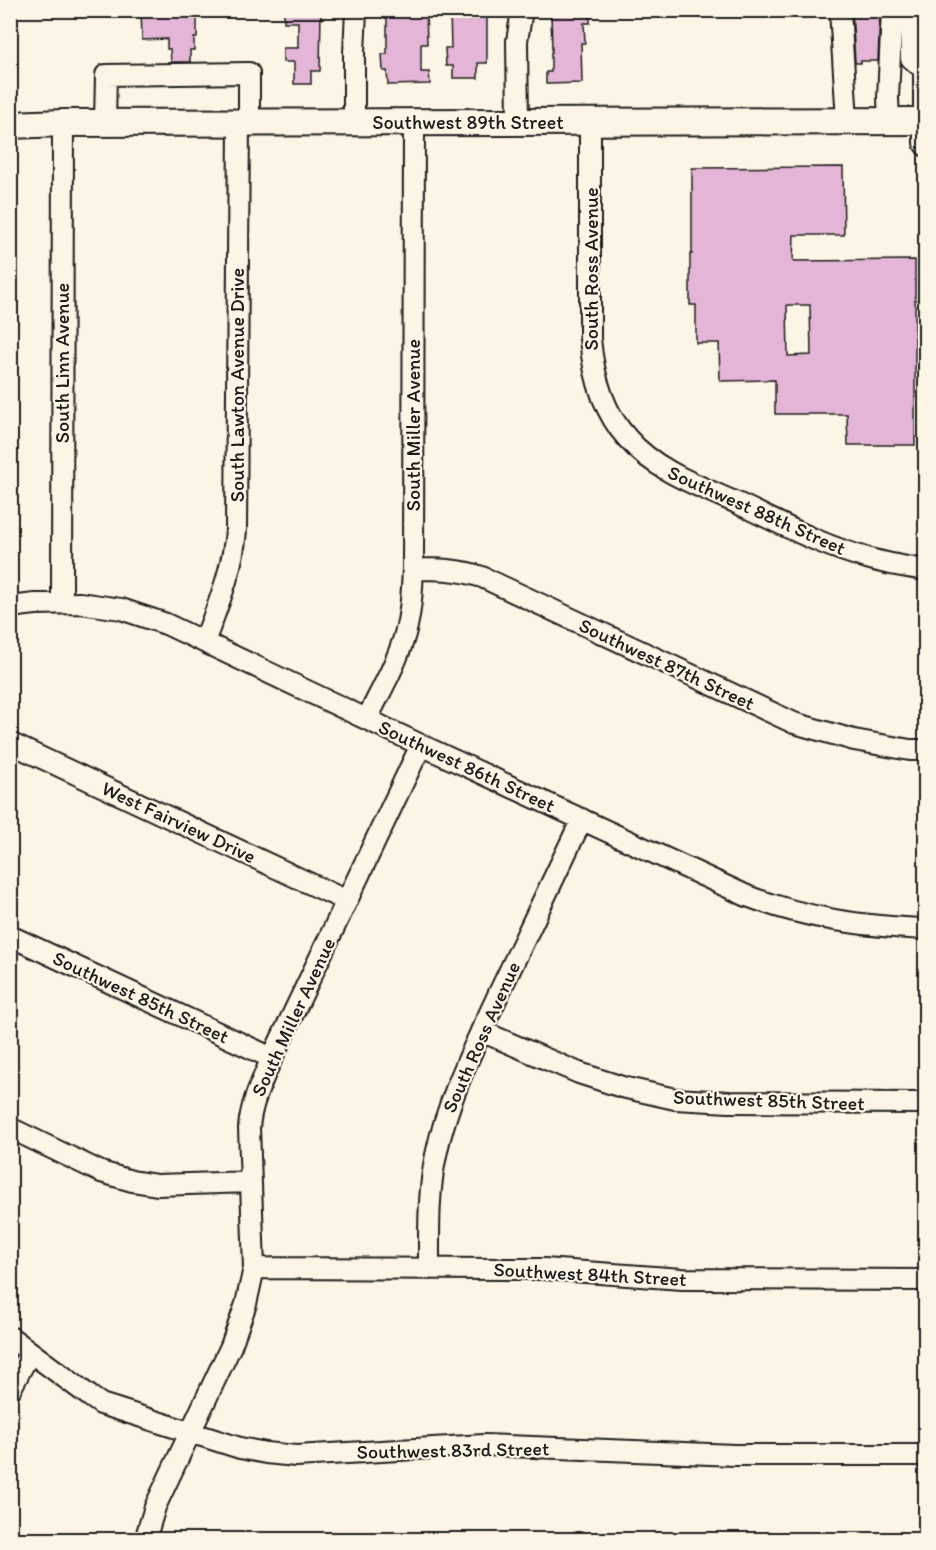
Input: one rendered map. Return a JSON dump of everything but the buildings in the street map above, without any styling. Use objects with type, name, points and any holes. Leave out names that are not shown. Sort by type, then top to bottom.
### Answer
[{"type":"main road","name":"Southwest 89th Street","points":[[10,125],[925,121]]},
{"type":"street","points":[[354,122],[356,10]]},
{"type":"street","points":[[518,122],[517,41],[522,10]]},
{"type":"street","points":[[840,10],[847,121]]},
{"type":"street","points":[[889,121],[892,10]]},
{"type":"street","points":[[911,10],[911,58],[925,69],[924,143],[926,146]]},
{"type":"street","name":"South Lawton Avenue Drive","points":[[105,123],[106,75],[249,73],[244,123],[235,548],[229,575],[204,642]]},
{"type":"street","name":"South Miller Avenue","points":[[368,720],[405,637],[411,607],[414,122]]},
{"type":"street","name":"South Ross Avenue","points":[[590,122],[591,356],[597,381],[609,412]]},
{"type":"street","name":"South Linn Avenue","points":[[62,602],[63,123]]},
{"type":"street","name":"Southwest 88th Street","points":[[609,412],[628,440],[654,462],[686,480],[839,549],[889,564],[926,570]]},
{"type":"street","name":"Southwest 87th Street","points":[[413,569],[448,569],[482,577],[794,723],[854,740],[910,750],[926,750]]},
{"type":"street","name":"Southwest 86th Street","points":[[10,608],[34,604],[80,603],[121,609],[166,624],[720,884],[772,905],[843,922],[926,928]]},
{"type":"street","name":"West Fairview Drive","points":[[10,743],[347,901]]},
{"type":"street","name":"South Miller Avenue","points":[[145,1539],[155,1506],[231,1346],[246,1304],[254,1268],[250,1112],[272,1058],[421,745]]},
{"type":"street","name":"South Ross Avenue","points":[[429,1269],[429,1211],[436,1155],[454,1093],[582,819]]},
{"type":"street","name":"Southwest 85th Street","points":[[10,936],[272,1058]]},
{"type":"street","name":"Southwest 85th Street","points":[[481,1031],[579,1073],[630,1089],[675,1099],[704,1102],[926,1103]]},
{"type":"street","points":[[10,1128],[101,1172],[132,1181],[157,1185],[251,1182]]},
{"type":"street","name":"Southwest 84th Street","points":[[254,1268],[544,1269],[682,1280],[926,1280]]},
{"type":"street","name":"Southwest 83rd Street","points":[[10,1337],[101,1404],[254,1451],[296,1456],[484,1445],[735,1455],[926,1455]]},
{"type":"street","points":[[10,1390],[30,1352]]}]
